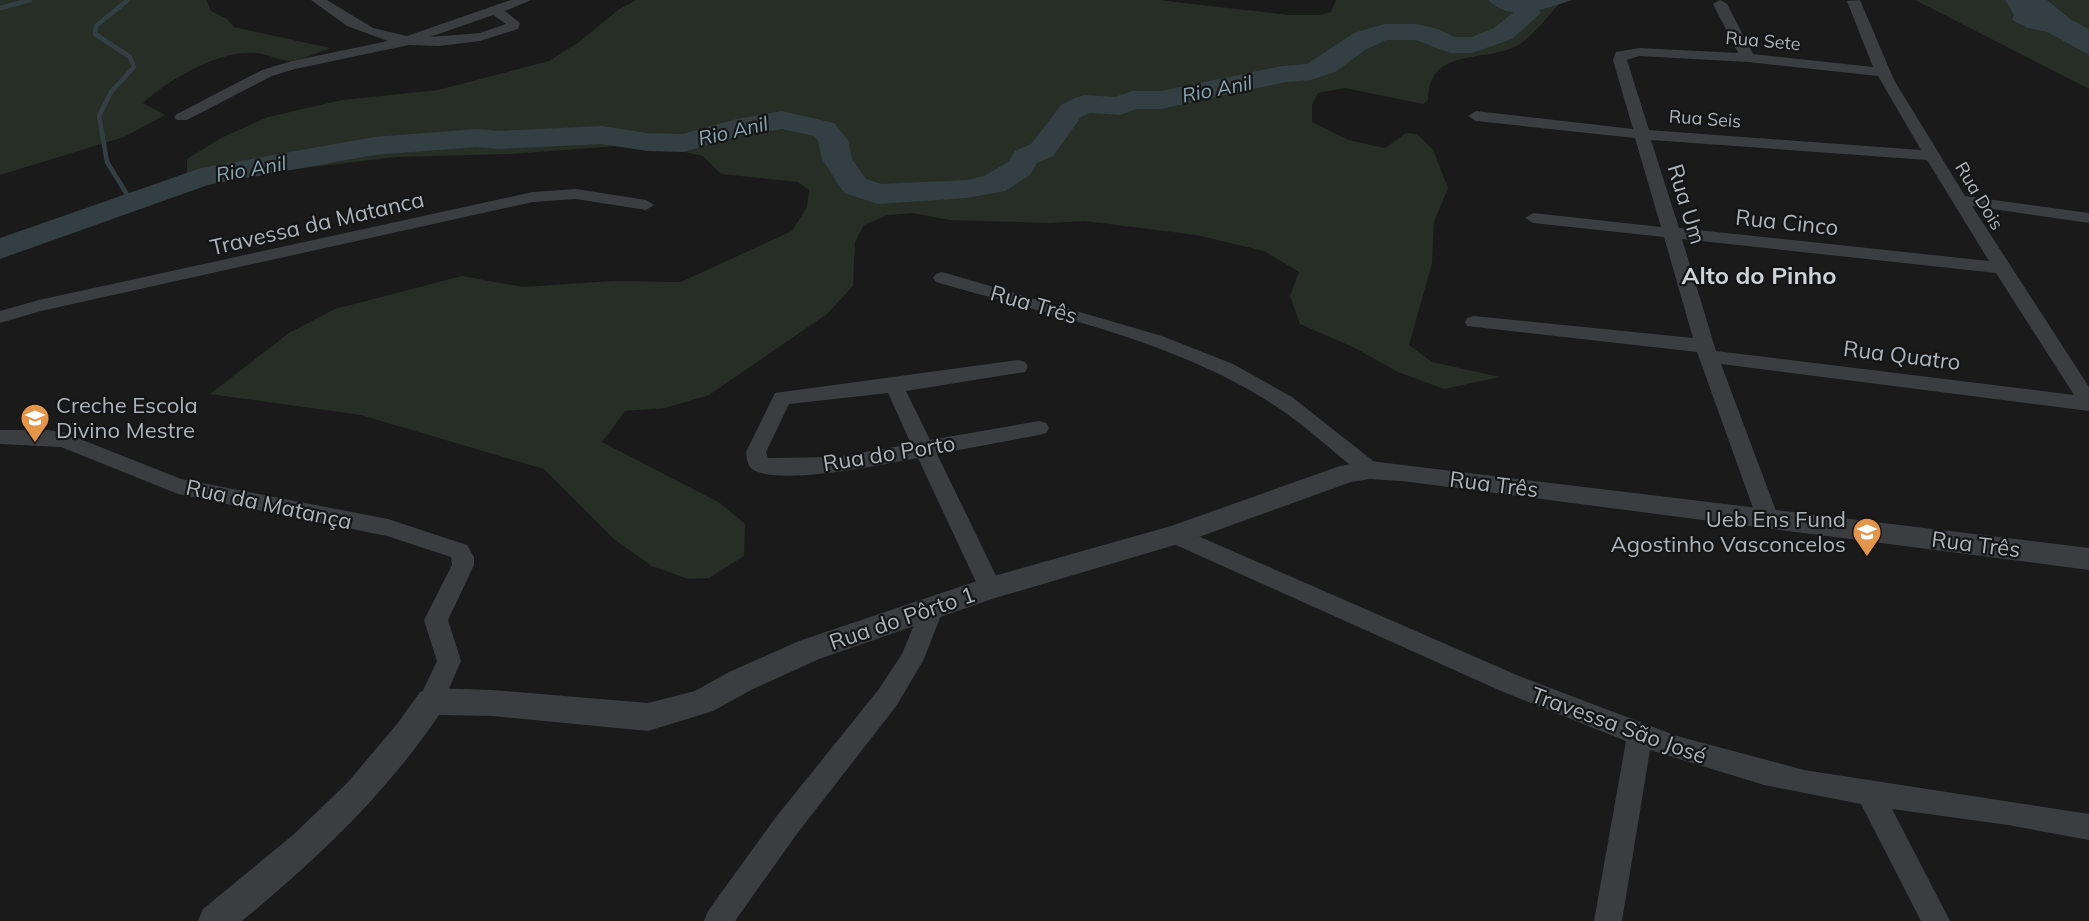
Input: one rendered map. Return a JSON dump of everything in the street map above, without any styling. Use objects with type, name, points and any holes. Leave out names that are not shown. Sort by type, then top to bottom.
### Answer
[{"type":"street","points":[[318,0],[345,21],[403,42],[469,39],[513,26],[513,23],[495,10]]},
{"type":"street","points":[[182,117],[234,88],[292,65],[403,42],[524,0]]},
{"type":"street","name":"Rua Dois","points":[[1854,1],[1863,30],[1883,72],[1931,156],[1960,200],[1999,268],[2089,403]]},
{"type":"street","points":[[1720,4],[1748,58]]},
{"type":"street","name":"Rua Sete","points":[[1639,52],[1748,58],[1883,72]]},
{"type":"street","name":"Rua Um","points":[[1639,52],[1621,55],[1620,60],[1640,134],[1706,351],[1768,519]]},
{"type":"street","name":"Rua Seis","points":[[1476,116],[1640,134],[1931,156]]},
{"type":"street","name":"Travessa da Matanca","points":[[0,317],[39,306],[533,196],[576,194],[646,205]]},
{"type":"street","points":[[1960,200],[2061,212],[2089,218]]},
{"type":"street","name":"Rua Cinco","points":[[1533,218],[1999,268]]},
{"type":"street","name":"Rua Três","points":[[942,278],[1155,340],[1226,369],[1284,402],[1370,470],[2089,559]]},
{"type":"street","name":"Rua Quatro","points":[[1474,322],[2089,403]]},
{"type":"street","name":"Rua do Porto","points":[[1018,367],[894,386],[782,398],[756,452],[758,462],[767,467],[836,465],[1039,428]]},
{"type":"street","points":[[894,386],[990,588]]},
{"type":"street","points":[[0,452],[9,437]]},
{"type":"street","name":"Rua da Matança","points":[[9,437],[65,440],[178,486],[388,528],[459,551],[463,557],[463,565],[438,611],[436,627],[449,657],[448,667],[431,701]]},
{"type":"street","name":"Rua do Pôrto 1","points":[[431,701],[493,703],[648,717],[702,702],[740,681],[809,650],[990,588],[1175,535],[1328,479],[1370,470]]},
{"type":"street","name":"Travessa São José","points":[[1175,535],[1553,703],[1714,760],[1766,774],[1870,794],[2032,814],[2089,827]]},
{"type":"street","points":[[718,921],[786,826],[888,697],[912,659],[931,610]]},
{"type":"street","points":[[215,921],[336,818],[383,770],[431,701]]},
{"type":"street","points":[[1608,921],[1640,734]]},
{"type":"street","points":[[1870,794],[1936,921]]},
{"type":"shaded area","points":[[0,0],[206,0],[211,11],[227,19],[234,27],[330,48],[291,61],[264,54],[241,53],[210,61],[180,76],[143,103],[165,115],[124,137],[0,175]]},
{"type":"shaded area","points":[[636,0],[1158,0],[1290,15],[1320,15],[1331,12],[1336,0],[1488,0],[1504,10],[1513,12],[1532,11],[1559,4],[1519,45],[1447,64],[1437,72],[1431,83],[1428,100],[1423,104],[1345,88],[1318,93],[1312,105],[1312,122],[1348,140],[1385,148],[1406,133],[1417,134],[1433,150],[1448,188],[1434,222],[1432,263],[1409,345],[1432,362],[1500,377],[1444,389],[1398,372],[1355,348],[1300,324],[1290,296],[1299,272],[1264,251],[1196,235],[1085,221],[1047,223],[949,220],[913,213],[888,215],[864,225],[855,242],[853,286],[827,314],[709,395],[665,408],[625,411],[602,442],[720,503],[745,524],[744,556],[709,578],[688,579],[652,566],[615,540],[544,469],[361,415],[210,394],[289,333],[335,309],[462,276],[523,287],[613,281],[681,282],[792,231],[807,207],[809,190],[798,182],[721,174],[703,156],[668,148],[632,145],[510,154],[396,157],[187,182],[187,159],[221,138],[268,117],[342,100],[438,90],[549,61],[579,42],[618,10]]},
{"type":"shaded area","points":[[1488,0],[1572,0],[1540,10],[1518,13],[1497,7]]},
{"type":"shaded area","points":[[1915,0],[2005,0],[2015,15],[2012,20],[2027,28],[2047,32],[2089,55],[2089,89]]},
{"type":"shaded area","points":[[2005,0],[2047,0],[2072,20],[2089,29],[2089,55],[2047,32],[2027,28],[2012,20],[2014,15]]},
{"type":"shaded area","points":[[2047,0],[2089,0],[2089,29],[2072,20]]},
{"type":"waterway","points":[[0,8],[30,0]]},
{"type":"waterway","points":[[128,0],[96,26],[95,34],[130,57],[134,67],[111,92],[99,116],[107,162],[131,201]]},
{"type":"waterway","name":"Rio Anil","points":[[0,249],[201,177],[374,146],[476,138],[499,140],[602,135],[647,142],[683,143],[737,128],[782,120],[824,129],[833,140],[837,159],[848,179],[855,186],[878,194],[967,189],[994,184],[1019,168],[1026,157],[1042,150],[1071,111],[1085,104],[1120,106],[1132,100],[1161,100],[1272,78],[1282,74],[1316,70],[1364,39],[1390,31],[1416,32],[1450,45],[1483,43],[1503,33],[1528,13]]},
{"type":"place","name":"Creche Escola Divino Mestre","points":[[35,444]]},
{"type":"place","name":"Ueb Ens Fund Agostinho Vasconcelos","points":[[1867,558]]},
{"type":"district","name":"Alto do Pinho","points":[[1759,276]]}]
